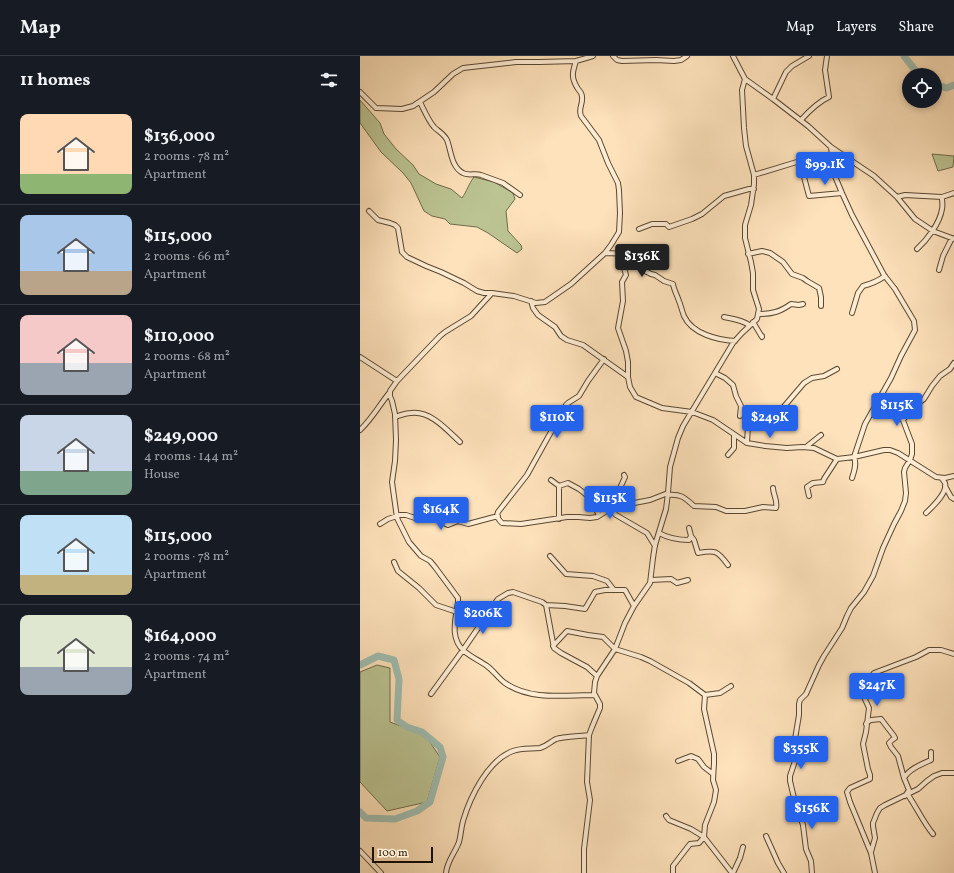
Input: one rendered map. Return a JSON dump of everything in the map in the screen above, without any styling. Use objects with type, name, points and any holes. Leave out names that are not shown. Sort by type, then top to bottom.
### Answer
[{"type":"street","points":[[360,92],[376,108],[405,109],[420,102],[434,92],[453,74],[463,68],[516,62],[576,61],[593,56]]},
{"type":"street","points":[[613,56],[617,60],[622,61],[674,61],[681,60],[687,56]]},
{"type":"street","points":[[733,56],[744,79],[801,120],[831,147],[874,176],[897,197],[914,218],[932,231],[953,238],[943,256],[938,270]]},
{"type":"street","points":[[773,99],[789,68],[809,56]]},
{"type":"street","points":[[801,120],[809,111],[824,99],[829,97],[825,70],[827,56]]},
{"type":"street","points":[[369,211],[378,220],[390,223],[398,228],[402,252],[406,256],[464,283],[477,291],[514,296],[540,303],[545,302],[571,284],[608,250],[619,231],[619,186],[599,140],[581,116],[579,109],[582,97],[573,80],[573,70],[576,61]]},
{"type":"street","points":[[584,873],[583,858],[590,800],[588,782],[589,734],[600,708],[600,704],[595,695],[594,686],[597,676],[615,649],[625,623],[634,606],[650,585],[655,546],[666,509],[670,467],[678,438],[735,341],[757,319],[759,309],[753,290],[753,273],[745,238],[745,229],[752,205],[754,176],[746,146],[742,90],[744,79]]},
{"type":"street","points":[[420,102],[433,126],[447,140],[452,158],[462,173],[478,174],[503,183],[520,195]]},
{"type":"street","points":[[831,147],[833,171],[852,215],[885,276],[914,321],[915,326],[915,330],[891,378],[865,424],[854,458],[856,461],[852,478]]},
{"type":"street","points":[[754,176],[800,161],[803,162],[804,177],[809,196],[842,193]]},
{"type":"street","points":[[640,229],[652,224],[666,224],[669,227],[677,225],[702,214],[724,196],[754,189]]},
{"type":"street","points":[[897,197],[904,195],[942,196],[954,194]]},
{"type":"street","points":[[916,249],[932,231],[942,210],[942,196]]},
{"type":"street","points":[[748,254],[765,251],[783,262],[792,274],[803,278],[819,288],[821,306]]},
{"type":"street","points":[[605,253],[630,254],[633,256],[643,270],[672,284],[684,317],[690,325],[708,336],[724,341],[735,341]]},
{"type":"street","points":[[620,253],[626,275],[622,282],[623,301],[618,328],[626,351],[630,387],[636,397],[662,408],[692,412],[713,420],[747,443],[765,446],[814,448],[837,459],[854,458],[884,450],[890,450],[898,453],[941,478],[945,483],[951,497],[954,499]]},
{"type":"street","points":[[852,313],[858,293],[863,286],[874,283],[885,276]]},
{"type":"street","points":[[360,430],[369,422],[380,404],[397,382],[445,332],[471,316],[492,293]]},
{"type":"street","points":[[531,301],[533,308],[538,315],[555,327],[561,336],[567,340],[583,344],[628,376]]},
{"type":"street","points":[[758,314],[777,312],[791,304],[803,304]]},
{"type":"street","points":[[724,317],[751,324],[762,336]]},
{"type":"street","points":[[360,357],[397,382]]},
{"type":"street","points":[[604,359],[579,396],[566,405],[527,475],[498,512],[498,519],[502,523],[521,524],[578,517],[590,518],[618,505],[650,500],[668,494],[685,497],[694,506],[716,507],[726,511],[745,511],[763,507],[776,508],[777,504],[773,488]]},
{"type":"street","points":[[903,420],[912,408],[924,399],[932,386],[954,363]]},
{"type":"street","points":[[747,443],[748,426],[751,422],[770,418],[781,410],[804,383],[812,378],[824,376],[837,369]]},
{"type":"street","points":[[715,373],[725,378],[733,385],[741,406],[740,416]]},
{"type":"street","points":[[390,391],[396,417],[395,461],[392,482],[397,516],[409,542],[421,556],[430,561],[458,598],[455,627],[455,635],[458,643],[463,650],[488,667],[499,679],[523,692],[552,696],[595,695]]},
{"type":"street","points":[[812,873],[811,861],[806,849],[803,825],[790,781],[790,776],[795,761],[795,739],[799,715],[799,704],[800,700],[806,694],[824,656],[842,628],[851,608],[864,592],[873,576],[891,530],[905,501],[906,493],[904,472],[912,454],[912,444],[901,415],[879,400]]},
{"type":"street","points":[[396,417],[413,412],[426,415],[439,422],[460,442]]},
{"type":"street","points":[[728,455],[734,448],[734,435]]},
{"type":"street","points":[[806,447],[821,435]]},
{"type":"street","points":[[809,496],[807,487],[823,482],[837,459]]},
{"type":"street","points":[[624,475],[625,477],[620,488],[609,505],[610,509],[616,515],[647,533],[655,546]]},
{"type":"street","points":[[941,478],[954,476]]},
{"type":"street","points":[[550,480],[559,486]]},
{"type":"street","points":[[559,486],[568,483],[579,489],[589,497],[599,515]]},
{"type":"street","points":[[559,486],[559,519]]},
{"type":"street","points":[[926,513],[936,504],[944,492],[945,486]]},
{"type":"street","points":[[380,524],[388,519],[400,515],[406,515],[418,519],[434,518],[448,525],[458,521],[468,524],[498,516]]},
{"type":"street","points":[[689,528],[698,553],[709,551],[716,552],[728,565]]},
{"type":"street","points":[[659,533],[680,540],[689,540],[691,536]]},
{"type":"street","points":[[550,556],[566,574],[593,576],[607,581],[614,590]]},
{"type":"street","points":[[394,562],[398,570],[436,605],[457,612]]},
{"type":"street","points":[[651,580],[672,579],[677,583],[688,580]]},
{"type":"street","points":[[431,694],[498,599],[504,594],[513,592],[542,602],[546,605],[585,609],[595,592],[605,590],[624,590],[634,606]]},
{"type":"street","points":[[546,605],[554,648],[587,666],[597,676]]},
{"type":"street","points":[[554,646],[567,631],[603,637],[615,649],[650,661],[685,680],[705,695],[720,693],[731,686]]},
{"type":"street","points":[[875,873],[871,853],[847,792],[850,788],[870,779],[863,744],[869,708],[864,697],[864,687],[874,673],[916,657],[929,650],[941,650],[954,654]]},
{"type":"street","points":[[673,873],[674,866],[690,844],[699,844],[704,837],[705,825],[714,802],[716,790],[713,780],[714,754],[704,710],[705,695]]},
{"type":"street","points":[[868,716],[869,719],[872,720]]},
{"type":"street","points":[[866,724],[872,720],[881,719],[894,736],[895,738],[889,743],[898,756],[909,790],[906,795]]},
{"type":"street","points":[[446,873],[447,865],[459,842],[462,823],[474,793],[489,769],[498,758],[515,750],[541,748],[557,739],[589,734]]},
{"type":"street","points":[[904,778],[906,774],[931,760],[931,752]]},
{"type":"street","points":[[678,761],[691,756],[698,759],[704,767],[713,774]]},
{"type":"street","points":[[871,853],[875,838],[873,826],[880,808],[918,789],[934,776],[942,773],[954,773]]},
{"type":"street","points":[[906,795],[926,826],[933,834]]},
{"type":"street","points":[[666,816],[669,820],[691,829],[704,837],[732,873],[740,858],[743,847]]},
{"type":"street","points":[[766,836],[784,873]]},
{"type":"street","points":[[360,851],[381,873]]},
{"type":"green space","points":[[360,100],[380,123],[384,134],[396,149],[413,165],[419,174],[436,184],[451,189],[462,198],[474,177],[494,182],[513,193],[515,199],[506,211],[508,231],[521,245],[522,249],[517,253],[477,227],[450,224],[445,219],[432,216],[424,211],[411,183],[403,173],[381,152],[360,123]]},
{"type":"green space","points":[[932,154],[954,156],[953,167],[938,171]]},
{"type":"green space","points":[[377,665],[390,668],[390,722],[425,735],[440,757],[427,802],[387,811],[360,782],[360,672]]},
{"type":"waterway","points":[[904,56],[913,68]]},
{"type":"waterway","points":[[942,87],[947,88],[954,85]]},
{"type":"waterway","points":[[360,665],[378,656],[394,660],[399,679],[397,720],[407,727],[422,732],[440,747],[443,757],[430,802],[417,811],[395,819],[366,818],[360,812]]}]
